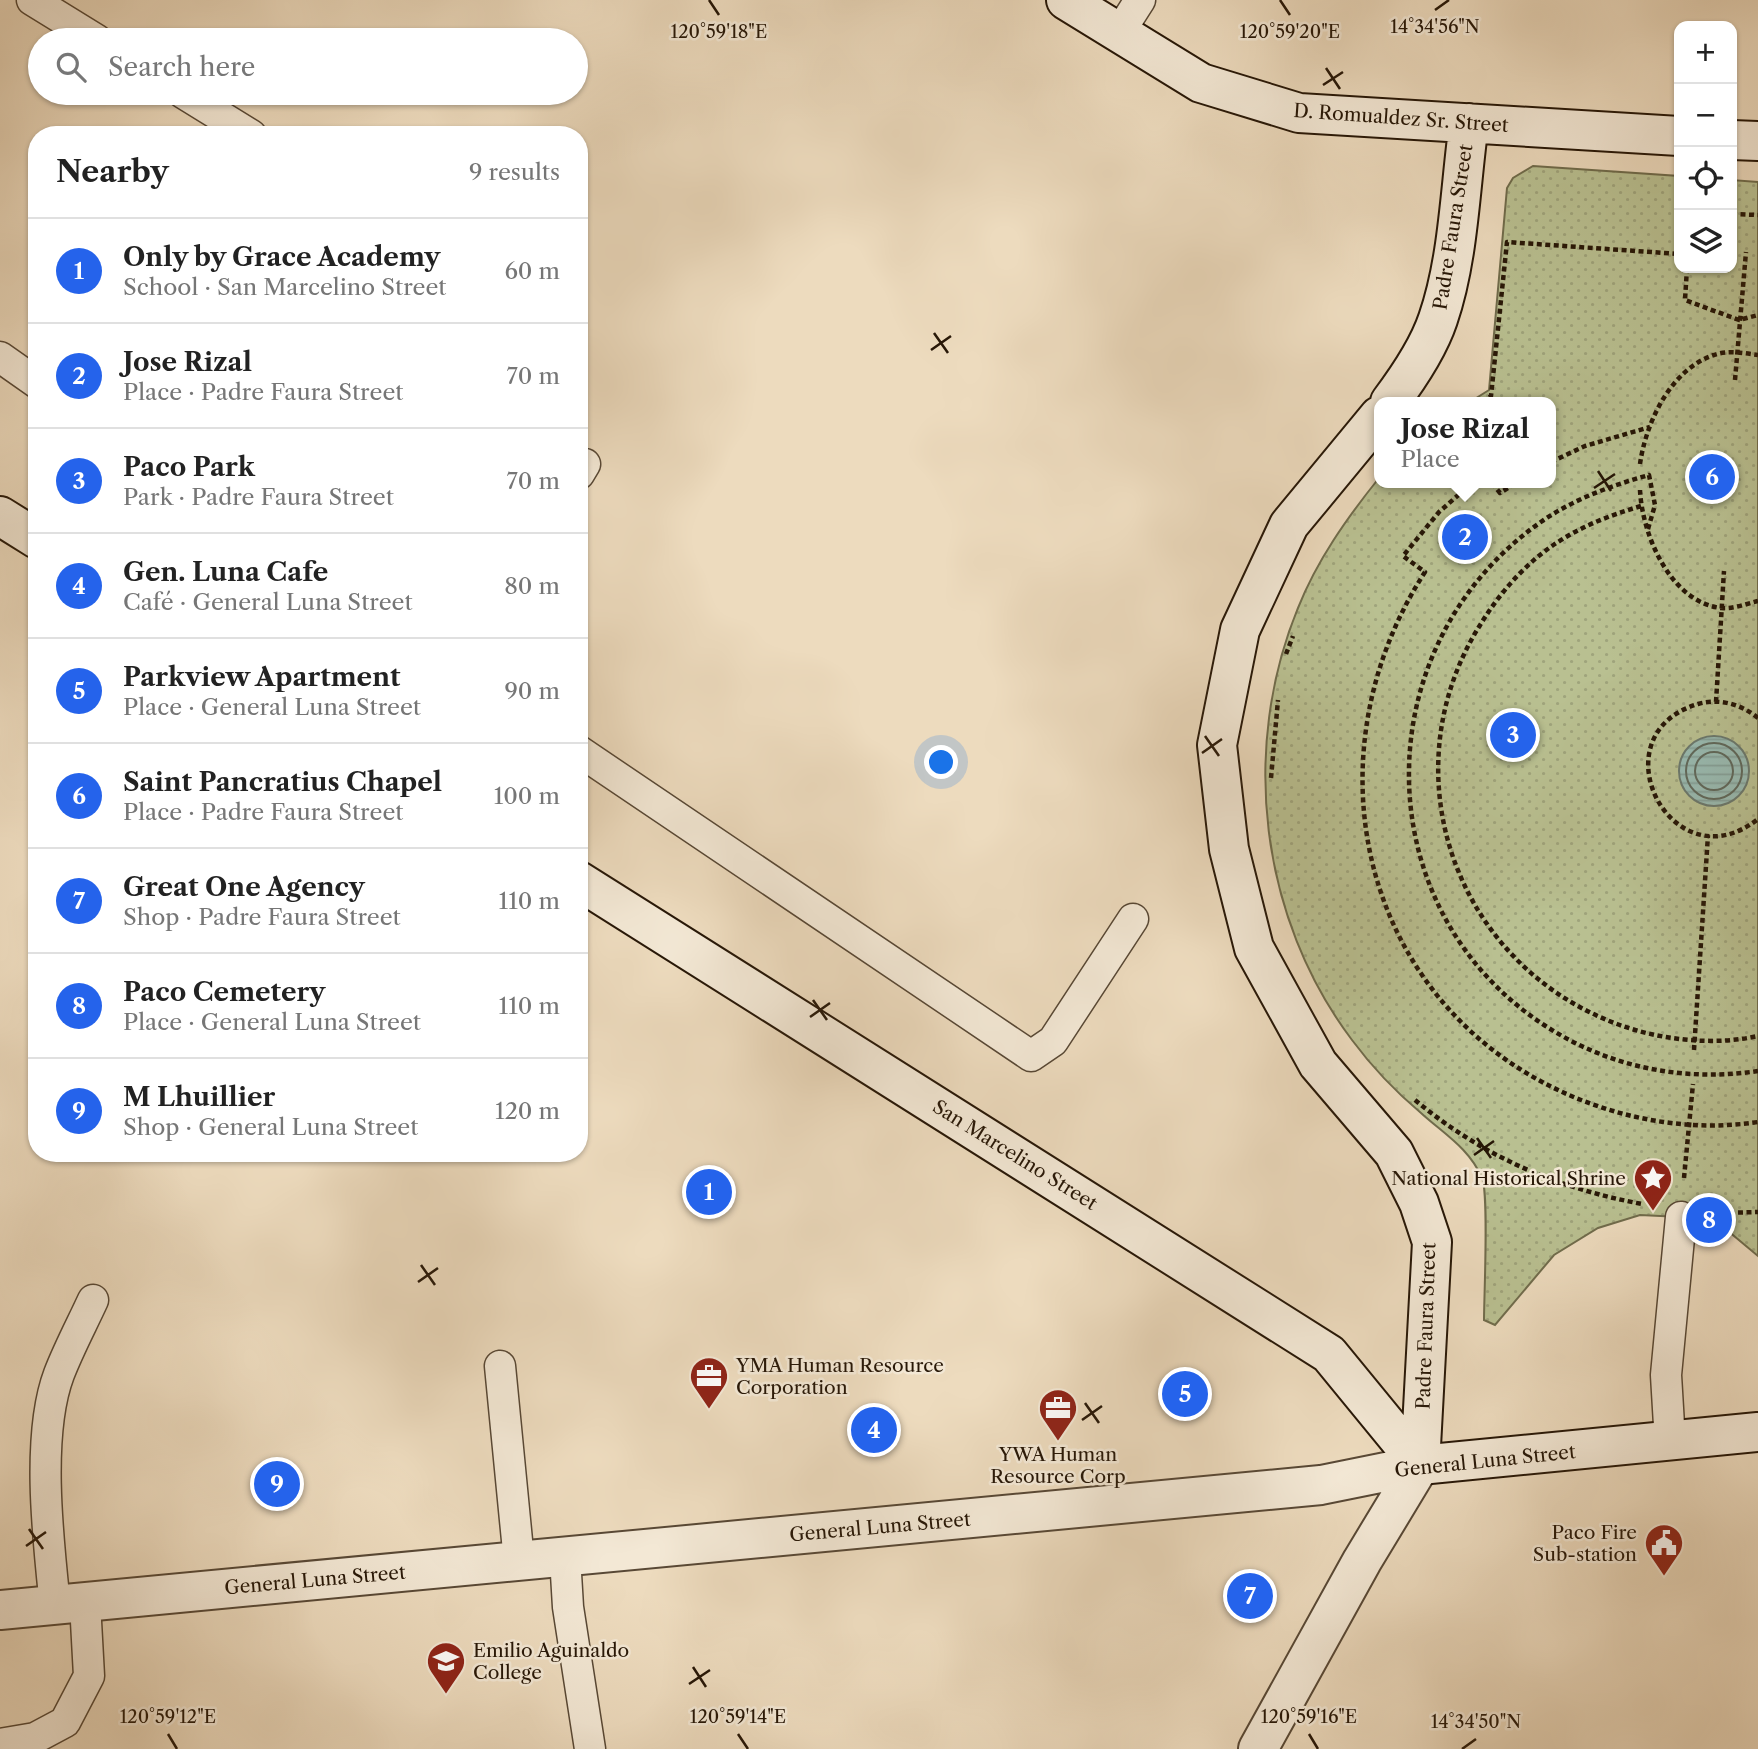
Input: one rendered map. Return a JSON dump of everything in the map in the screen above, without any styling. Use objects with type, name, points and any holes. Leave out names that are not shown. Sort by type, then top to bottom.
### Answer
[{"type":"main road","name":"D. Romualdez Sr. Street","points":[[1066,0],[1201,83],[1299,113],[1674,136]]},
{"type":"main road","name":"Padre Faura Street","points":[[1394,397],[1408,378],[1438,320],[1451,258],[1469,123]]},
{"type":"main road","points":[[1737,140],[1758,141]]},
{"type":"main road","name":"Padre Faura Street","points":[[1258,1749],[1362,1561],[1420,1465],[1432,1242],[1419,1203],[1394,1153],[1318,1064],[1254,948],[1229,849],[1217,745],[1240,630],[1289,525],[1374,422]]},
{"type":"main road","points":[[0,516],[28,533]]},
{"type":"main road","name":"San Marcelino Street","points":[[588,887],[1329,1354],[1420,1465]]},
{"type":"main road","name":"General Luna Street","points":[[0,1610],[1321,1485],[1420,1465],[1758,1432]]},
{"type":"lane","points":[[32,0],[78,28]]},
{"type":"lane","points":[[1119,33],[1140,0]]},
{"type":"lane","points":[[202,105],[236,126]]},
{"type":"lane","points":[[0,358],[28,377]]},
{"type":"lane","points":[[588,757],[1031,1056],[1052,1041],[1133,919]]},
{"type":"lane","points":[[1670,1441],[1666,1375],[1681,1217]]},
{"type":"lane","points":[[0,1744],[35,1738],[65,1722],[89,1676],[70,1604],[49,1551],[47,1423],[59,1375],[93,1300]]},
{"type":"lane","points":[[500,1366],[519,1561]]},
{"type":"lane","points":[[565,1557],[569,1607],[590,1749]]},
{"type":"path","points":[[1737,214],[1758,215]]},
{"type":"path","points":[[1490,397],[1507,242],[1674,254]]},
{"type":"path","points":[[1735,380],[1746,253]]},
{"type":"path","points":[[1686,273],[1685,300],[1739,320],[1758,315]]},
{"type":"path","points":[[1640,464],[1650,427],[1668,393],[1682,374],[1698,362],[1717,354],[1758,355]]},
{"type":"path","points":[[1556,460],[1596,442],[1650,427]]},
{"type":"path","points":[[1648,528],[1655,505],[1649,475],[1603,489],[1539,523],[1499,556],[1466,594],[1440,637],[1418,698],[1408,753],[1411,822],[1426,876],[1451,929],[1494,985],[1532,1017],[1591,1051],[1639,1067],[1682,1075],[1758,1071]]},
{"type":"path","points":[[1466,488],[1439,512],[1404,556],[1425,572],[1386,643],[1370,696],[1362,747],[1361,792],[1368,844],[1381,893],[1401,940],[1425,978],[1451,1010],[1490,1047],[1540,1081],[1593,1105],[1643,1119],[1689,1125],[1758,1122]]},
{"type":"path","points":[[1496,488],[1500,494],[1509,488]]},
{"type":"path","points":[[1640,490],[1641,506],[1657,553],[1680,586],[1701,601],[1721,608],[1758,601]]},
{"type":"path","points":[[1641,506],[1597,519],[1557,543],[1520,574],[1493,605],[1470,640],[1451,683],[1442,722],[1437,771],[1441,813],[1452,857],[1468,894],[1494,935],[1522,967],[1558,995],[1593,1015],[1638,1032],[1695,1041],[1758,1036]]},
{"type":"path","points":[[1716,702],[1724,571]]},
{"type":"path","points":[[1284,665],[1295,631]]},
{"type":"path","points":[[1271,790],[1278,698]]},
{"type":"path","points":[[1758,718],[1743,708],[1716,702],[1683,709],[1665,723],[1653,742],[1647,775],[1658,806],[1684,828],[1708,835],[1736,832],[1758,818]]},
{"type":"path","points":[[1694,1050],[1708,835]]},
{"type":"path","points":[[1681,1217],[1693,1084]]},
{"type":"path","points":[[1412,1098],[1476,1144],[1541,1177],[1584,1192],[1649,1206]]},
{"type":"path","points":[[1714,1213],[1758,1212]]},
{"type":"green space","points":[[1533,166],[1674,176],[1674,273],[1737,273],[1737,180],[1758,182],[1758,1256],[1728,1231],[1681,1217],[1640,1215],[1598,1228],[1554,1255],[1495,1325],[1484,1320],[1486,1223],[1482,1178],[1463,1150],[1402,1097],[1368,1060],[1321,992],[1297,941],[1279,887],[1269,831],[1265,774],[1269,718],[1280,662],[1298,608],[1314,573],[1334,540],[1374,485],[1374,488],[1556,488],[1556,397],[1478,397],[1489,390],[1507,188],[1513,178]]},
{"type":"water","points":[[1714,736],[1739,746],[1749,771],[1739,796],[1714,806],[1689,796],[1679,771],[1689,746]]},
{"type":"place","name":"Saint Pancratius Chapel","points":[[1712,477]]},
{"type":"place","name":"Jose Rizal","points":[[1465,537]]},
{"type":"place","name":"Paco Park","points":[[1513,735]]},
{"type":"place","name":"Only by Grace Academy","points":[[709,1192]]},
{"type":"place","name":"National Historical Shrine","points":[[1653,1212]]},
{"type":"place","name":"Paco Cemetery","points":[[1709,1220]]},
{"type":"place","name":"Parkview Apartment","points":[[1185,1394]]},
{"type":"place","name":"YMA Human Resource Corporation","points":[[709,1410]]},
{"type":"place","name":"Gen. Luna Cafe","points":[[874,1430]]},
{"type":"place","name":"YWA Human Resource Corp","points":[[1058,1442]]},
{"type":"place","name":"M Lhuillier","points":[[277,1484]]},
{"type":"place","name":"Paco Fire Sub-station","points":[[1664,1577]]},
{"type":"place","name":"Great One Agency","points":[[1250,1596]]},
{"type":"place","name":"Emilio Aguinaldo College","points":[[446,1695]]}]
